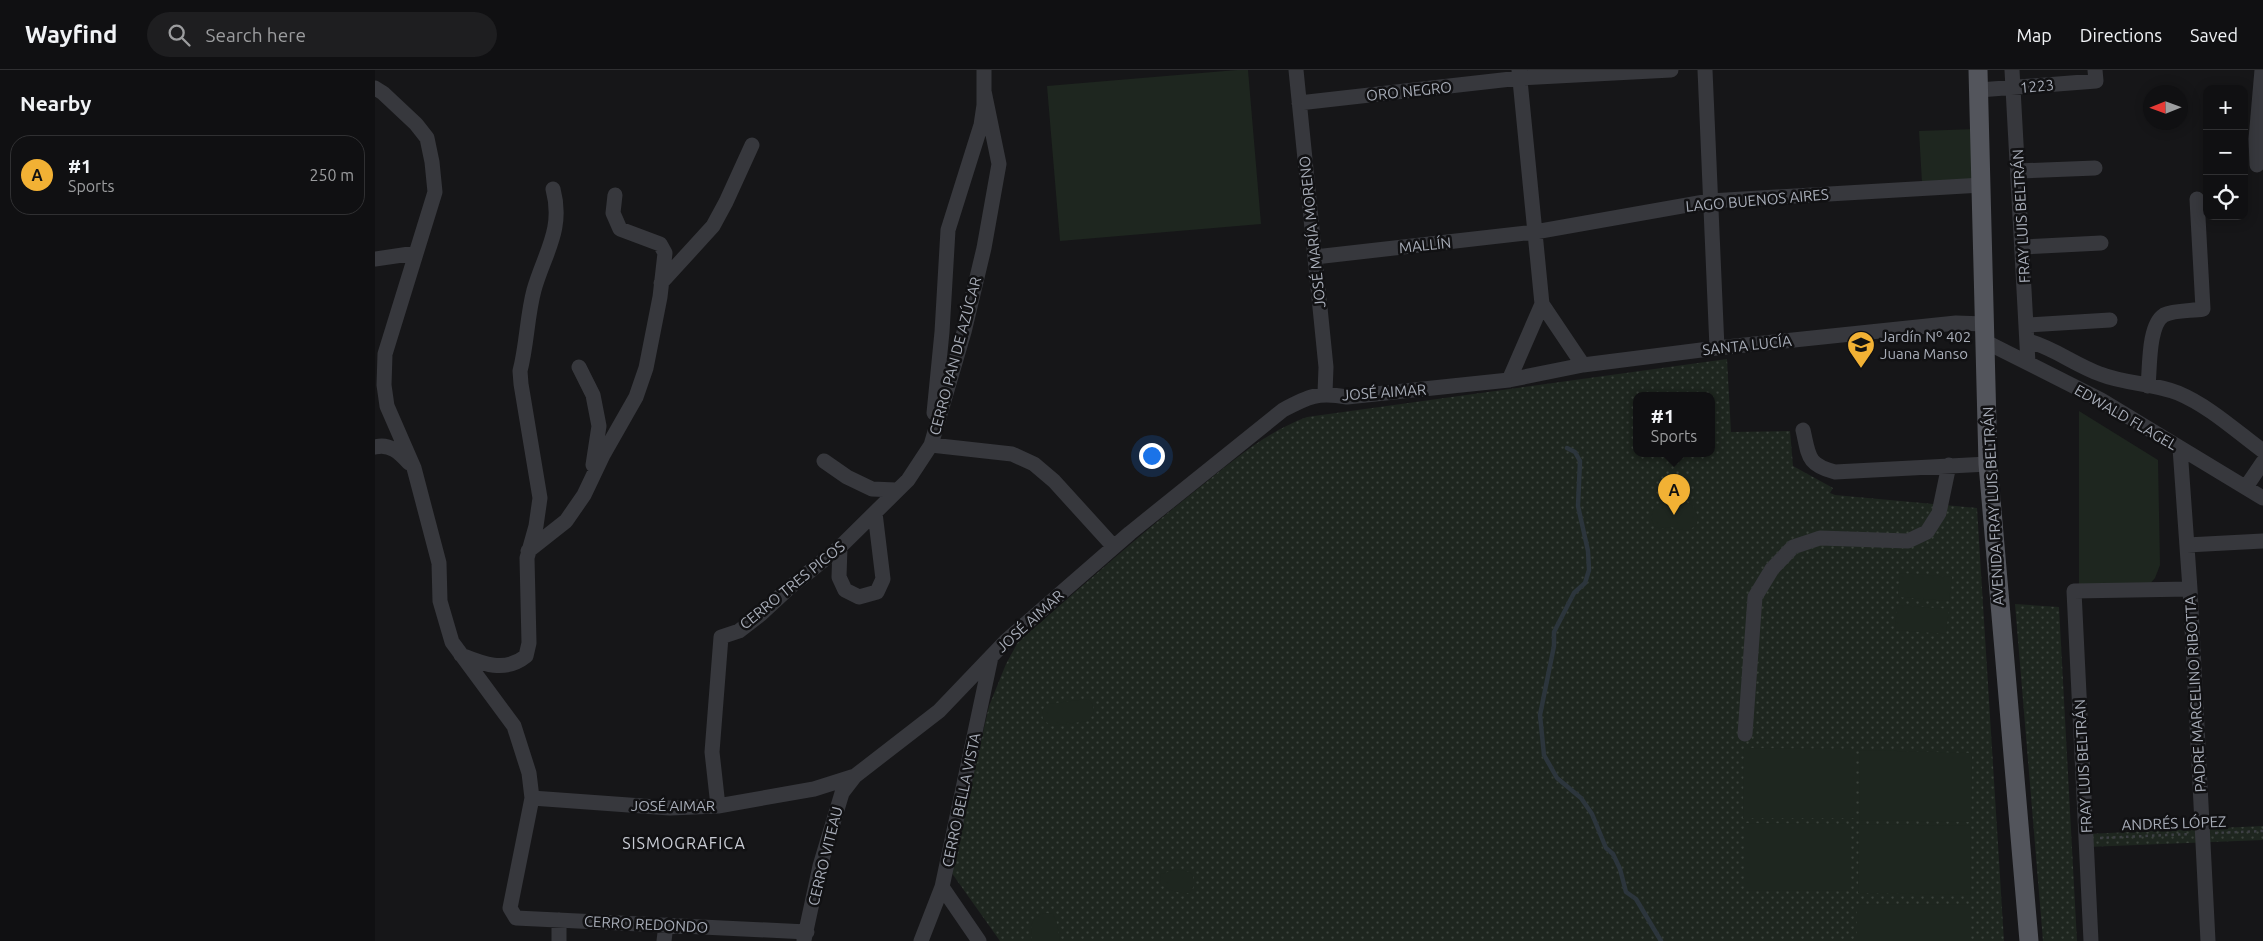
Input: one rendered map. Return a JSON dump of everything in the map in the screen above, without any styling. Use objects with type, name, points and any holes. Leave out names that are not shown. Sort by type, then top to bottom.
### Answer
[{"type":"main road","name":"AVENIDA FRAY LUIS BELTRÁN","points":[[1978,70],[1988,464],[2029,941]]},
{"type":"street","name":"CERRO PAN DE AZÚCAR","points":[[931,444],[942,332],[948,230],[981,125],[984,70]]},
{"type":"street","name":"JOSÉ MARÍA MORENO","points":[[1296,70],[1325,367],[1325,393]]},
{"type":"street","name":"ORO NEGRO","points":[[1299,103],[1519,74],[1671,70]]},
{"type":"street","points":[[1705,70],[1717,348]]},
{"type":"street","name":"FRAY LUIS BELTRÁN","points":[[2012,70],[2028,363]]},
{"type":"street","points":[[2257,165],[2262,70]]},
{"type":"street","points":[[1519,74],[1542,304],[1583,365]]},
{"type":"street","name":"1223","points":[[1979,90],[2013,88],[2095,76]]},
{"type":"street","points":[[375,88],[383,93],[416,124],[427,138],[435,192],[385,354],[375,376]]},
{"type":"street","name":"CERRO PAN DE AZÚCAR","points":[[931,444],[964,332],[984,248],[998,174],[999,164],[984,91]]},
{"type":"street","points":[[661,283],[713,226],[752,145]]},
{"type":"street","points":[[2018,171],[2095,168]]},
{"type":"street","name":"LAGO BUENOS AIRES","points":[[1535,232],[1710,201],[1982,185]]},
{"type":"street","points":[[461,654],[486,665],[504,666],[519,662],[526,656],[529,643],[528,551],[536,526],[540,498],[520,370],[534,290],[550,250],[555,227],[557,204],[553,189]]},
{"type":"street","points":[[528,551],[566,521],[584,494],[636,397],[644,376],[665,252],[660,244],[620,229],[613,213],[615,195]]},
{"type":"street","points":[[2149,386],[2153,333],[2159,320],[2166,314],[2203,309],[2197,199]]},
{"type":"street","name":"MALLÍN","points":[[1315,257],[1535,232]]},
{"type":"street","points":[[2023,247],[2101,243]]},
{"type":"street","points":[[375,259],[416,252]]},
{"type":"street","points":[[1509,380],[1542,304]]},
{"type":"street","points":[[2027,325],[2110,320]]},
{"type":"street","name":"SANTA LUCÍA","points":[[1509,380],[1583,365],[1717,348],[1956,323],[1986,333]]},
{"type":"street","name":"EDWALD FLAGEL","points":[[1986,333],[2028,363],[2101,400],[2263,498]]},
{"type":"street","name":"EDWALD FLAGEL","points":[[2027,341],[2046,346],[2099,374],[2177,393],[2199,403],[2263,451]]},
{"type":"street","points":[[385,354],[383,385],[387,406],[414,468],[439,563],[440,601],[444,620],[452,642],[514,726],[529,773],[532,798]]},
{"type":"street","points":[[579,367],[593,395],[599,426],[592,476]]},
{"type":"street","name":"JOSÉ AIMAR","points":[[532,798],[670,808],[718,806],[814,789],[855,776],[939,711],[1006,641],[1114,547],[1283,410],[1301,400],[1325,393],[1347,397],[1509,380]]},
{"type":"street","points":[[1803,430],[1810,460],[1820,468],[1835,472],[1988,464]]},
{"type":"street","points":[[931,444],[1012,454],[1034,464],[1054,481],[1114,547]]},
{"type":"street","name":"CERRO TRES PICOS","points":[[718,806],[713,752],[721,637],[739,630],[761,614],[789,588],[840,547],[908,480],[931,444]]},
{"type":"street","points":[[375,447],[381,445],[397,450],[414,468]]},
{"type":"street","name":"PADRE MARCELINO RIBOTTA","points":[[2180,448],[2190,589],[2208,941]]},
{"type":"street","points":[[824,461],[847,477],[872,489],[896,490]]},
{"type":"street","points":[[2246,487],[2263,462]]},
{"type":"street","points":[[1745,734],[1755,597],[1772,569],[1793,547],[1820,538],[1908,540],[1927,532],[1939,513],[1949,465]]},
{"type":"street","points":[[840,547],[839,577],[845,590],[859,597],[877,592],[883,579],[875,513]]},
{"type":"street","points":[[2187,545],[2263,541]]},
{"type":"street","name":"FRAY LUIS BELTRÁN","points":[[2091,941],[2074,590],[2190,589]]},
{"type":"street","name":"CERRO BELLA VISTA","points":[[921,941],[942,887],[991,657]]},
{"type":"street","name":"CERRO VITEAU","points":[[806,936],[820,866],[842,793],[855,776]]},
{"type":"street","name":"CERRO REDONDO","points":[[532,798],[510,908],[515,918],[666,925],[806,936]]},
{"type":"street","points":[[942,887],[979,941]]},
{"type":"street","points":[[559,920],[559,941]]},
{"type":"street","points":[[664,941],[666,925]]},
{"type":"path","name":"ANDRÉS LÓPEZ","points":[[2086,838],[2263,831]]},
{"type":"shaded area","points":[[1248,70],[1261,224],[1060,241],[1047,86]]},
{"type":"shaded area","points":[[1976,129],[1977,182],[1922,183],[1919,131]]},
{"type":"shaded area","points":[[1727,359],[1731,432],[1790,431],[1793,466],[1833,488],[1830,493],[1977,508],[2004,941],[1000,941],[951,872],[989,706],[1006,664],[1018,642],[1131,544],[1225,467],[1264,439],[1307,417]]},
{"type":"shaded area","points":[[2079,411],[2158,460],[2160,565],[2155,578],[2147,587],[2079,588]]},
{"type":"shaded area","points":[[1679,500],[1688,503],[1694,508],[1697,515],[1697,525],[1687,531],[1671,527],[1660,529],[1654,526],[1651,518],[1654,507],[1666,501]]},
{"type":"shaded area","points":[[1900,573],[1952,577],[1949,601],[1898,597]]},
{"type":"shaded area","points":[[2015,604],[2059,607],[2077,941],[2043,941]]},
{"type":"shaded area","points":[[1897,605],[1949,609],[1946,634],[1895,630]]},
{"type":"shaded area","points":[[1087,699],[1093,706],[1092,716],[1088,721],[1052,726],[1043,720],[1042,711],[1047,704]]},
{"type":"shaded area","points":[[1744,748],[1854,749],[1854,818],[1743,818]]},
{"type":"shaded area","points":[[1860,750],[1972,753],[1971,822],[1859,820]]},
{"type":"shaded area","points":[[1744,823],[1850,824],[1850,891],[1744,890]]},
{"type":"shaded area","points":[[1859,824],[1971,826],[1970,895],[1858,893]]},
{"type":"shaded area","points":[[2263,826],[2263,840],[2087,847],[2086,834]]},
{"type":"shaded area","points":[[1177,869],[1193,875],[1193,888],[1189,893],[1173,891],[1160,883],[1161,874]]},
{"type":"shaded area","points":[[1857,904],[1971,905],[1971,941],[1857,941]]},
{"type":"shaded area","points":[[1041,914],[1053,914],[1057,923],[1060,941],[1032,941],[1032,922]]},
{"type":"waterway","points":[[1567,448],[1575,452],[1580,461],[1578,506],[1588,551],[1589,570],[1585,583],[1574,593],[1554,632],[1554,646],[1540,715],[1544,755],[1557,778],[1581,798],[1592,814],[1606,848],[1613,854],[1620,869],[1626,892],[1636,899],[1661,941]]},
{"type":"place","name":"Jardín Nº 402 Juana Manso","points":[[1861,369]]},
{"type":"place","name":"#1","points":[[1674,515]]},
{"type":"district","name":"SISMOGRAFICA","points":[[684,843]]}]
